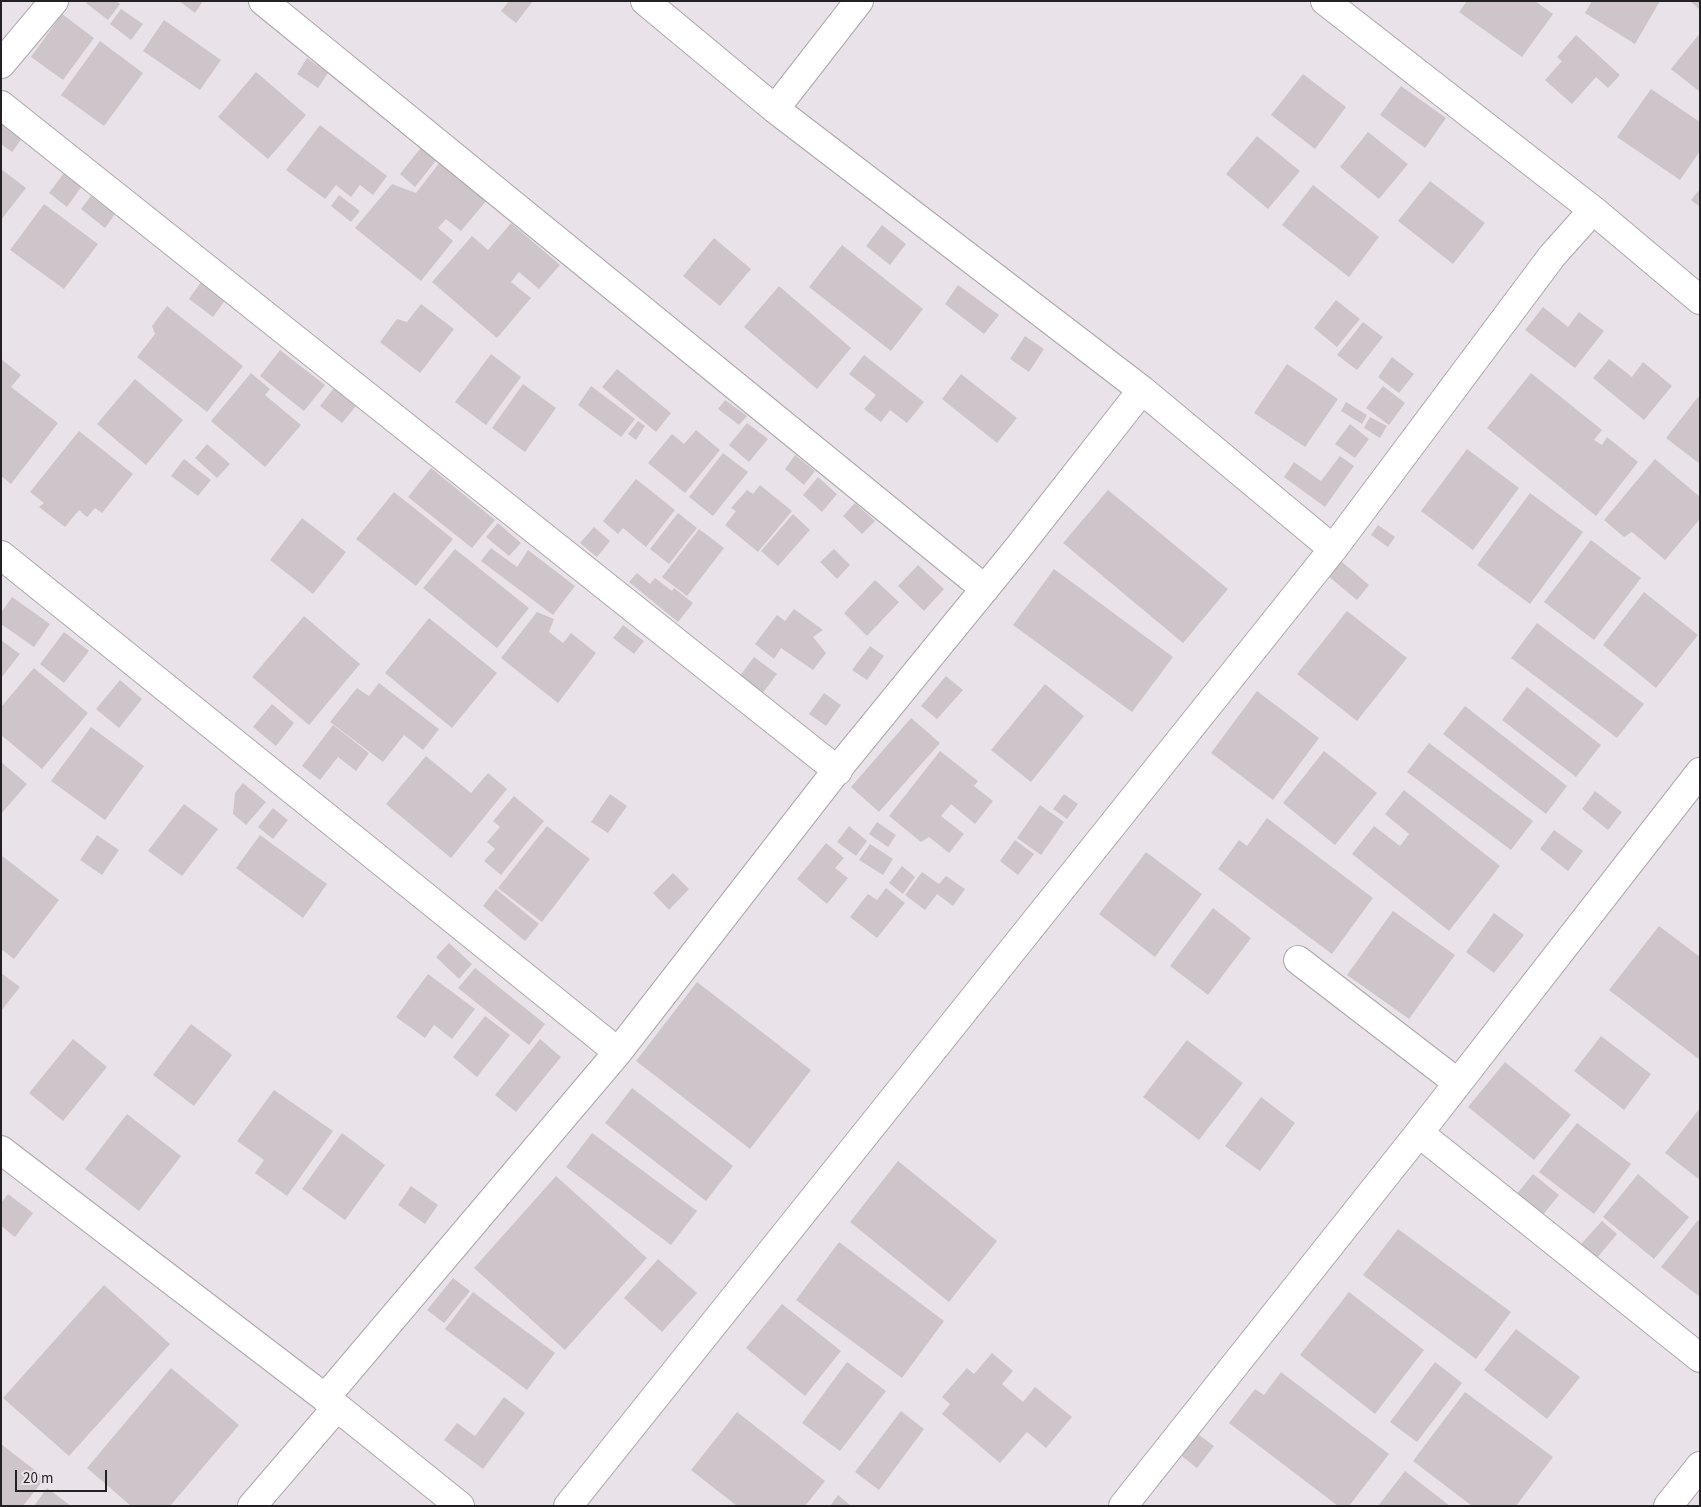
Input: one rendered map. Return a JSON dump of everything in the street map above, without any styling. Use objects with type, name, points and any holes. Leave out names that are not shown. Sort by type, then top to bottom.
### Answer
[{"type":"street","points":[[1,64],[54,1]]},
{"type":"street","points":[[263,1],[985,589]]},
{"type":"street","points":[[645,1],[775,109],[1142,390],[1334,549]]},
{"type":"street","points":[[775,109],[859,1]]},
{"type":"street","points":[[1325,1],[1593,210],[1700,300]]},
{"type":"street","points":[[1,105],[838,771]]},
{"type":"street","points":[[568,1506],[1334,549],[1552,256],[1593,210]]},
{"type":"street","points":[[252,1506],[331,1403],[618,1052],[838,771],[1142,390]]},
{"type":"street","points":[[1,555],[618,1052]]},
{"type":"street","points":[[1123,1506],[1419,1133],[1700,772]]},
{"type":"street","points":[[1298,960],[1458,1083]]},
{"type":"street","points":[[1419,1133],[1700,1358]]},
{"type":"street","points":[[1,1150],[331,1403],[460,1506]]},
{"type":"street","points":[[1668,1506],[1700,1466]]},
{"type":"building","points":[[88,1],[116,1],[120,4],[108,20],[86,3]]},
{"type":"building","points":[[179,1],[203,1],[195,13]]},
{"type":"building","points":[[509,1],[533,1],[516,23],[501,11]]},
{"type":"building","points":[[1467,1],[1535,1],[1553,14],[1522,57],[1459,12]]},
{"type":"building","points":[[1592,1],[1660,1],[1635,44],[1585,13]]},
{"type":"building","points":[[1690,1],[1700,1],[1700,8],[1699,9]]},
{"type":"building","points":[[121,9],[143,24],[131,40],[110,24]]},
{"type":"building","points":[[62,14],[94,38],[63,80],[31,57]]},
{"type":"building","points":[[164,20],[221,60],[200,90],[143,51]]},
{"type":"building","points":[[1700,33],[1700,92],[1671,69]]},
{"type":"building","points":[[1576,35],[1620,75],[1608,88],[1596,77],[1572,104],[1545,80],[1562,61],[1557,57]]},
{"type":"building","points":[[100,41],[143,73],[104,126],[61,95]]},
{"type":"building","points":[[307,58],[328,73],[318,88],[297,74]]},
{"type":"building","points":[[256,72],[306,115],[268,159],[218,117]]},
{"type":"building","points":[[1303,74],[1346,107],[1315,149],[1271,115]]},
{"type":"building","points":[[1401,86],[1446,118],[1425,148],[1380,115]]},
{"type":"building","points":[[1651,89],[1700,122],[1700,151],[1680,180],[1617,137]]},
{"type":"building","points":[[1,121],[23,137],[12,152],[1,144]]},
{"type":"building","points":[[320,125],[387,176],[373,195],[360,185],[351,197],[336,185],[325,199],[286,170]]},
{"type":"building","points":[[1368,132],[1408,164],[1379,199],[1340,167]]},
{"type":"building","points":[[1257,136],[1300,171],[1268,209],[1226,174]]},
{"type":"building","points":[[423,145],[438,158],[415,187],[400,174]]},
{"type":"building","points":[[440,162],[487,200],[461,231],[446,219],[438,228],[453,241],[421,281],[355,228],[392,184],[416,193]]},
{"type":"building","points":[[1,169],[26,188],[1,220]]},
{"type":"building","points":[[64,173],[82,186],[67,207],[49,193]]},
{"type":"building","points":[[1430,181],[1485,223],[1453,264],[1398,221]]},
{"type":"building","points":[[1313,185],[1379,237],[1349,277],[1282,225]]},
{"type":"building","points":[[1700,189],[1700,207],[1691,200]]},
{"type":"building","points":[[339,195],[360,211],[351,222],[331,206]]},
{"type":"building","points":[[91,196],[115,214],[105,228],[81,209]]},
{"type":"building","points":[[44,204],[98,244],[64,289],[10,250]]},
{"type":"building","points":[[511,223],[560,265],[539,289],[519,272],[511,282],[531,298],[497,338],[432,282],[472,236],[488,250]]},
{"type":"building","points":[[882,225],[906,244],[890,265],[866,246]]},
{"type":"building","points":[[714,238],[751,269],[720,306],[683,276]]},
{"type":"building","points":[[842,245],[923,309],[891,351],[809,287]]},
{"type":"building","points":[[201,282],[226,299],[213,317],[189,299]]},
{"type":"building","points":[[958,285],[999,315],[984,334],[945,304]]},
{"type":"building","points":[[779,286],[851,348],[817,389],[744,327]]},
{"type":"building","points":[[1336,300],[1360,319],[1337,347],[1314,328]]},
{"type":"building","points":[[421,304],[454,329],[420,373],[380,342],[397,319],[407,322]]},
{"type":"building","points":[[167,306],[243,366],[207,412],[137,357],[155,334],[152,326]]},
{"type":"building","points":[[1543,307],[1568,327],[1579,312],[1604,331],[1575,368],[1525,330]]},
{"type":"building","points":[[1363,322],[1383,337],[1357,370],[1337,355]]},
{"type":"building","points":[[1025,336],[1044,349],[1029,372],[1010,359]]},
{"type":"building","points":[[280,350],[325,385],[304,411],[260,376]]},
{"type":"building","points":[[491,354],[521,377],[486,425],[455,402]]},
{"type":"building","points":[[864,355],[924,402],[907,423],[890,410],[881,422],[864,409],[876,395],[849,374]]},
{"type":"building","points":[[1392,357],[1414,374],[1399,393],[1378,377]]},
{"type":"building","points":[[1,359],[21,375],[11,387],[58,423],[11,484],[1,476]]},
{"type":"building","points":[[1609,359],[1632,377],[1643,362],[1672,386],[1644,420],[1593,378]]},
{"type":"building","points":[[1287,364],[1338,399],[1305,447],[1254,413]]},
{"type":"building","points":[[617,369],[671,413],[656,432],[602,387]]},
{"type":"building","points":[[251,373],[270,389],[265,395],[301,425],[265,467],[211,421]]},
{"type":"building","points":[[1531,373],[1602,430],[1594,440],[1602,445],[1607,437],[1638,462],[1596,516],[1487,428]]},
{"type":"building","points":[[961,374],[1017,418],[997,443],[942,399]]},
{"type":"building","points":[[135,379],[183,420],[146,465],[97,424]]},
{"type":"building","points":[[523,384],[556,408],[525,452],[492,428]]},
{"type":"building","points":[[591,386],[635,419],[621,437],[578,405]]},
{"type":"building","points":[[1383,386],[1405,403],[1389,425],[1366,408]]},
{"type":"building","points":[[334,388],[356,406],[342,423],[320,406]]},
{"type":"building","points":[[1698,397],[1700,398],[1700,464],[1666,438]]},
{"type":"building","points":[[725,400],[747,416],[739,425],[718,409]]},
{"type":"building","points":[[1346,402],[1367,415],[1362,424],[1341,411]]},
{"type":"building","points":[[1370,417],[1387,426],[1380,438],[1364,428]]},
{"type":"building","points":[[638,421],[645,426],[636,440],[628,434]]},
{"type":"building","points":[[747,423],[768,439],[749,462],[729,445]]},
{"type":"building","points":[[1350,424],[1369,439],[1355,458],[1335,444]]},
{"type":"building","points":[[696,430],[720,450],[685,493],[648,463],[672,434],[684,444]]},
{"type":"building","points":[[79,431],[133,474],[102,513],[95,508],[87,517],[79,510],[65,527],[39,507],[44,503],[30,492]]},
{"type":"building","points":[[207,444],[230,464],[217,478],[195,458]]},
{"type":"building","points":[[1467,449],[1519,488],[1473,550],[1421,511]]},
{"type":"building","points":[[723,453],[748,472],[713,516],[689,497]]},
{"type":"building","points":[[795,455],[815,471],[804,485],[785,469]]},
{"type":"building","points":[[1340,456],[1354,466],[1325,507],[1284,477],[1294,462],[1321,481]]},
{"type":"building","points":[[184,459],[211,480],[198,496],[171,476]]},
{"type":"building","points":[[1655,459],[1700,497],[1700,519],[1665,560],[1632,532],[1624,537],[1604,520]]},
{"type":"building","points":[[431,468],[495,520],[472,548],[408,497]]},
{"type":"building","points":[[818,477],[837,494],[822,512],[803,495]]},
{"type":"building","points":[[636,479],[675,510],[646,547],[623,528],[618,534],[603,521]]},
{"type":"building","points":[[760,485],[792,511],[758,552],[725,525],[736,511],[731,508],[747,490],[753,494]]},
{"type":"building","points":[[1108,490],[1228,589],[1183,643],[1063,543]]},
{"type":"building","points":[[394,492],[453,539],[416,586],[356,539]]},
{"type":"building","points":[[1530,493],[1583,532],[1530,604],[1477,565]]},
{"type":"building","points":[[855,503],[875,521],[862,534],[843,516]]},
{"type":"building","points":[[678,513],[697,528],[669,564],[650,549]]},
{"type":"building","points":[[793,514],[810,530],[778,566],[761,551]]},
{"type":"building","points":[[302,518],[346,552],[313,594],[270,560]]},
{"type":"building","points":[[498,523],[521,543],[509,556],[486,537]]},
{"type":"building","points":[[1378,525],[1395,537],[1388,547],[1371,535]]},
{"type":"building","points":[[594,527],[610,541],[597,557],[580,543]]},
{"type":"building","points":[[699,529],[724,548],[687,596],[662,577]]},
{"type":"building","points":[[1591,540],[1641,578],[1594,640],[1544,602]]},
{"type":"building","points":[[491,548],[517,567],[528,550],[575,586],[553,615],[481,561]]},
{"type":"building","points":[[455,549],[529,608],[497,648],[423,588]]},
{"type":"building","points":[[834,549],[850,565],[837,579],[820,562]]},
{"type":"building","points":[[1341,561],[1369,585],[1357,600],[1328,576]]},
{"type":"building","points":[[918,565],[944,589],[924,611],[898,586]]},
{"type":"building","points":[[1054,569],[1173,657],[1132,712],[1013,625]]},
{"type":"building","points":[[637,573],[650,584],[655,578],[672,591],[674,588],[693,603],[678,622],[629,582]]},
{"type":"building","points":[[875,580],[899,602],[867,636],[844,613]]},
{"type":"building","points":[[1644,592],[1698,635],[1656,688],[1603,645]]},
{"type":"building","points":[[12,597],[50,624],[34,647],[1,624],[1,613]]},
{"type":"building","points":[[794,609],[823,630],[813,637],[826,653],[813,670],[781,648],[774,659],[755,644],[777,615],[785,621]]},
{"type":"building","points":[[1347,611],[1407,658],[1357,721],[1297,674]]},
{"type":"building","points":[[537,612],[554,619],[549,632],[563,643],[571,633],[596,653],[558,703],[501,658]]},
{"type":"building","points":[[304,616],[360,664],[309,725],[252,677]]},
{"type":"building","points":[[429,618],[497,673],[452,728],[385,673]]},
{"type":"building","points":[[1537,623],[1644,704],[1617,738],[1511,658]]},
{"type":"building","points":[[623,625],[644,641],[634,654],[613,638]]},
{"type":"building","points":[[64,632],[89,651],[64,683],[40,664]]},
{"type":"building","points":[[1,640],[20,654],[1,678]]},
{"type":"building","points":[[870,646],[884,656],[867,680],[852,670]]},
{"type":"building","points":[[754,657],[777,674],[762,694],[739,677]]},
{"type":"building","points":[[34,668],[88,713],[42,769],[1,735],[1,707]]},
{"type":"building","points":[[946,676],[963,690],[937,719],[921,706]]},
{"type":"building","points":[[120,680],[142,699],[119,728],[96,709]]},
{"type":"building","points":[[379,683],[439,729],[423,750],[404,735],[383,762],[330,722],[357,688],[369,696]]},
{"type":"building","points":[[1045,684],[1084,716],[1031,782],[991,750]]},
{"type":"building","points":[[1527,687],[1601,745],[1576,777],[1502,720]]},
{"type":"building","points":[[1257,691],[1319,738],[1273,800],[1211,753]]},
{"type":"building","points":[[824,693],[841,705],[826,726],[809,714]]},
{"type":"building","points":[[272,704],[294,723],[276,746],[253,727]]},
{"type":"building","points":[[1465,706],[1567,786],[1546,814],[1443,734]]},
{"type":"building","points":[[911,718],[940,743],[879,812],[851,787]]},
{"type":"building","points":[[333,725],[369,753],[356,771],[338,757],[320,780],[302,766]]},
{"type":"building","points":[[91,727],[144,766],[105,820],[51,781]]},
{"type":"building","points":[[1429,743],[1533,821],[1511,850],[1407,772]]},
{"type":"building","points":[[940,751],[978,781],[974,786],[993,801],[975,824],[951,804],[941,816],[964,834],[949,853],[929,837],[921,842],[889,816]]},
{"type":"building","points":[[1324,751],[1377,793],[1335,845],[1283,803]]},
{"type":"building","points":[[426,756],[471,793],[488,773],[507,789],[451,858],[386,804]]},
{"type":"building","points":[[1,762],[27,784],[1,814]]},
{"type":"building","points":[[243,783],[266,802],[246,825],[233,814],[235,793]]},
{"type":"building","points":[[1404,790],[1500,866],[1449,931],[1352,854],[1374,826],[1400,846],[1409,834],[1385,814]]},
{"type":"building","points":[[1595,791],[1622,812],[1608,830],[1582,809]]},
{"type":"building","points":[[610,794],[627,806],[608,833],[591,822]]},
{"type":"building","points":[[1064,794],[1078,804],[1067,819],[1053,809]]},
{"type":"building","points":[[514,796],[544,821],[501,875],[484,861],[495,849],[487,842],[500,827],[493,821]]},
{"type":"building","points":[[184,804],[218,829],[182,876],[148,851]]},
{"type":"building","points":[[1040,805],[1064,822],[1041,855],[1017,838]]},
{"type":"building","points":[[273,808],[288,820],[273,839],[258,827]]},
{"type":"building","points":[[1267,818],[1373,898],[1332,954],[1218,869],[1239,840],[1247,846]]},
{"type":"building","points":[[877,822],[896,835],[888,847],[869,834]]},
{"type":"building","points":[[547,826],[590,859],[542,922],[498,888]]},
{"type":"building","points":[[849,826],[867,841],[856,856],[837,842]]},
{"type":"building","points":[[1554,830],[1583,851],[1568,871],[1540,849]]},
{"type":"building","points":[[97,835],[119,850],[102,875],[80,860]]},
{"type":"building","points":[[260,835],[327,884],[303,918],[236,868]]},
{"type":"building","points":[[1015,840],[1034,854],[1018,875],[1000,861]]},
{"type":"building","points":[[826,843],[844,858],[835,868],[848,878],[827,904],[797,879]]},
{"type":"building","points":[[870,844],[893,859],[883,875],[859,860]]},
{"type":"building","points":[[1146,852],[1202,894],[1155,957],[1099,914]]},
{"type":"building","points":[[1,855],[59,900],[14,959],[1,949]]},
{"type":"building","points":[[902,866],[915,877],[903,894],[889,883]]},
{"type":"building","points":[[922,872],[939,884],[946,876],[965,889],[953,906],[937,894],[925,910],[905,895]]},
{"type":"building","points":[[673,873],[689,889],[669,910],[653,893]]},
{"type":"building","points":[[886,888],[905,903],[877,938],[850,917],[868,894],[877,900]]},
{"type":"building","points":[[496,889],[539,924],[525,941],[483,906]]},
{"type":"building","points":[[1213,908],[1251,938],[1208,995],[1170,966]]},
{"type":"building","points":[[1393,911],[1455,955],[1409,1019],[1347,975]]},
{"type":"building","points":[[1494,913],[1524,935],[1494,973],[1466,952]]},
{"type":"building","points":[[1659,926],[1700,957],[1700,1060],[1609,990]]},
{"type":"building","points":[[449,943],[472,964],[459,979],[436,957]]},
{"type":"building","points":[[475,968],[545,1024],[529,1045],[458,988]]},
{"type":"building","points":[[1,973],[20,987],[1,1011]]},
{"type":"building","points":[[428,974],[475,1009],[452,1039],[434,1025],[425,1038],[396,1017]]},
{"type":"building","points":[[697,982],[811,1070],[750,1149],[636,1061]]},
{"type":"building","points":[[485,1016],[510,1035],[477,1077],[453,1057]]},
{"type":"building","points":[[191,1024],[232,1055],[194,1106],[153,1075]]},
{"type":"building","points":[[1601,1036],[1651,1074],[1624,1110],[1574,1071]]},
{"type":"building","points":[[73,1039],[107,1067],[63,1121],[29,1093]]},
{"type":"building","points":[[540,1039],[561,1057],[516,1112],[495,1095]]},
{"type":"building","points":[[1187,1040],[1243,1083],[1199,1140],[1143,1097]]},
{"type":"building","points":[[1505,1062],[1571,1115],[1534,1160],[1468,1107]]},
{"type":"building","points":[[632,1088],[733,1166],[706,1201],[605,1123]]},
{"type":"building","points":[[274,1090],[333,1131],[287,1196],[255,1173],[264,1160],[237,1141]]},
{"type":"building","points":[[1261,1097],[1295,1123],[1260,1171],[1225,1146]]},
{"type":"building","points":[[1700,1108],[1700,1180],[1665,1153]]},
{"type":"building","points":[[127,1114],[181,1156],[139,1211],[85,1169]]},
{"type":"building","points":[[1577,1123],[1631,1164],[1594,1214],[1539,1172]]},
{"type":"building","points":[[342,1133],[385,1165],[345,1220],[302,1189]]},
{"type":"building","points":[[592,1133],[697,1211],[671,1245],[566,1167]]},
{"type":"building","points":[[898,1161],[997,1241],[949,1302],[850,1222]]},
{"type":"building","points":[[1533,1174],[1559,1195],[1542,1216],[1516,1195]]},
{"type":"building","points":[[1638,1174],[1689,1217],[1654,1259],[1603,1217]]},
{"type":"building","points":[[556,1176],[647,1258],[565,1350],[474,1268]]},
{"type":"building","points":[[411,1186],[438,1205],[425,1224],[398,1205]]},
{"type":"building","points":[[8,1194],[33,1213],[15,1237],[1,1226],[1,1203]]},
{"type":"building","points":[[1698,1220],[1700,1221],[1700,1297],[1661,1267]]},
{"type":"building","points":[[1602,1221],[1617,1234],[1597,1258],[1581,1244]]},
{"type":"building","points":[[1398,1229],[1511,1312],[1476,1359],[1363,1275]]},
{"type":"building","points":[[839,1242],[944,1321],[902,1378],[796,1300]]},
{"type":"building","points":[[658,1259],[697,1293],[662,1332],[624,1298]]},
{"type":"building","points":[[453,1278],[470,1291],[444,1323],[427,1310]]},
{"type":"building","points":[[104,1285],[170,1344],[69,1456],[3,1398]]},
{"type":"building","points":[[473,1292],[555,1353],[527,1390],[445,1329]]},
{"type":"building","points":[[1349,1292],[1424,1350],[1375,1414],[1300,1355]]},
{"type":"building","points":[[782,1304],[841,1351],[805,1396],[746,1348]]},
{"type":"building","points":[[1516,1329],[1580,1377],[1547,1419],[1484,1370]]},
{"type":"building","points":[[992,1353],[1013,1371],[1002,1384],[1023,1402],[1035,1387],[1072,1417],[1046,1448],[1027,1432],[1000,1463],[942,1414],[950,1404],[942,1397],[967,1368],[974,1374]]},
{"type":"building","points":[[847,1362],[886,1391],[840,1451],[802,1423]]},
{"type":"building","points":[[1435,1362],[1462,1383],[1417,1442],[1390,1422]]},
{"type":"building","points":[[171,1368],[239,1425],[170,1506],[131,1506],[87,1468]]},
{"type":"building","points":[[1281,1372],[1389,1454],[1349,1506],[1338,1506],[1229,1423],[1255,1389],[1264,1395]]},
{"type":"building","points":[[1465,1392],[1553,1457],[1516,1506],[1472,1506],[1413,1461]]},
{"type":"building","points":[[504,1397],[525,1413],[483,1469],[444,1440],[457,1423],[475,1436]]},
{"type":"building","points":[[901,1411],[924,1429],[879,1490],[855,1472]]},
{"type":"building","points":[[737,1412],[825,1481],[805,1506],[737,1506],[691,1470]]},
{"type":"building","points":[[1195,1432],[1214,1446],[1197,1468],[1179,1454]]},
{"type":"building","points":[[1,1444],[45,1478],[23,1506],[1,1506]]},
{"type":"building","points":[[1405,1471],[1450,1506],[1378,1506]]},
{"type":"building","points":[[47,1488],[71,1506],[34,1506]]},
{"type":"building","points":[[838,1495],[851,1506],[830,1506]]}]
